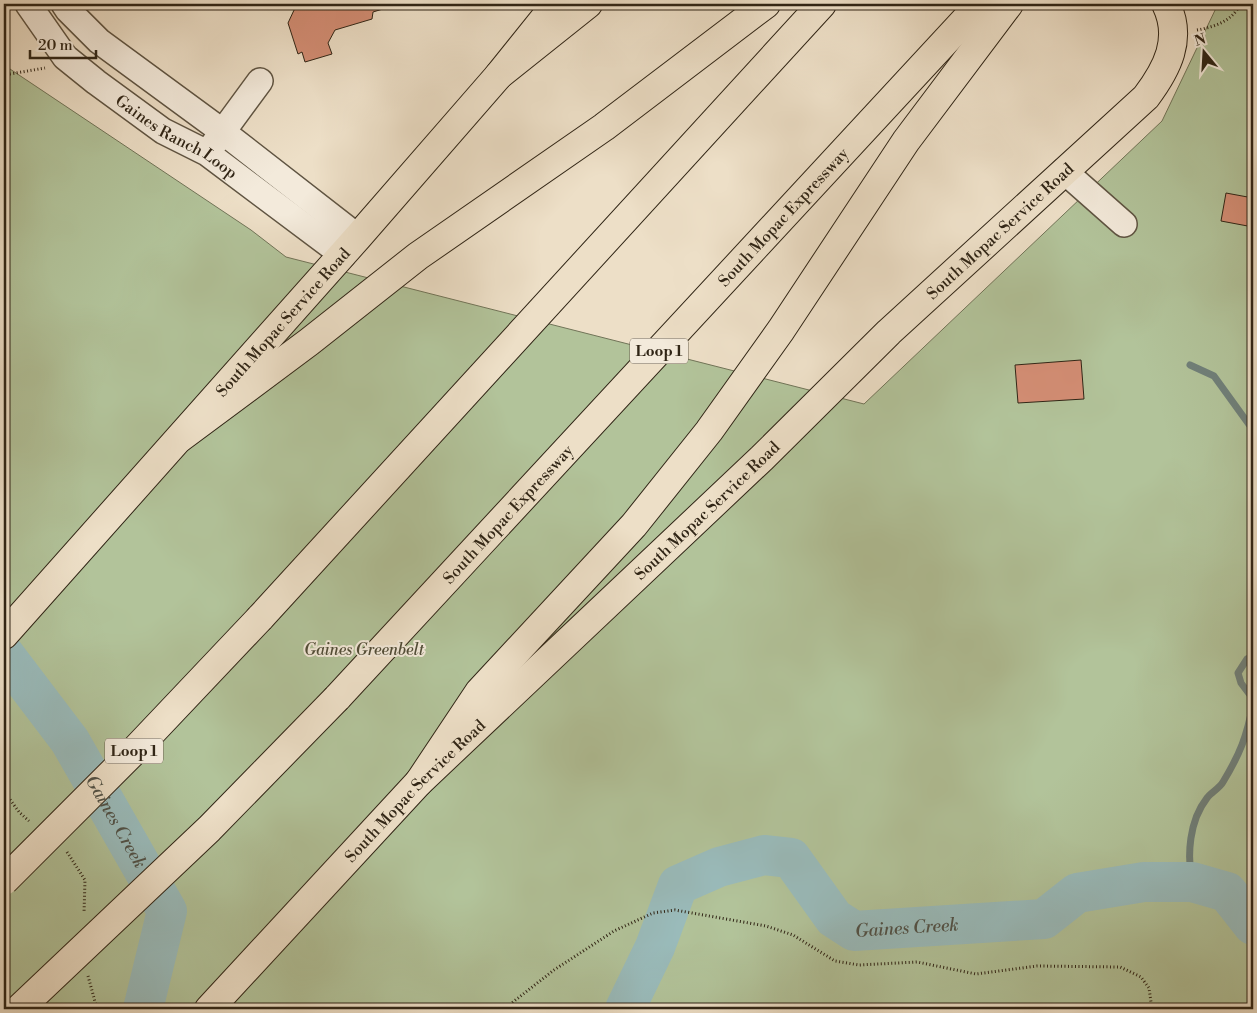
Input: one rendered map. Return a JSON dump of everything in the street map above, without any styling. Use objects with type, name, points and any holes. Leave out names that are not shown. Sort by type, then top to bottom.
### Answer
[{"type":"main road","name":"South Mopac Service Road","points":[[4,635],[350,246],[500,74],[556,4]]},
{"type":"main road","points":[[500,74],[588,4]]},
{"type":"main road","points":[[180,438],[309,342],[418,256],[604,126],[766,4]]},
{"type":"main road","name":"Loop 1","points":[[4,881],[134,751],[260,618],[822,4]]},
{"type":"main road","name":"South Mopac Expressway","points":[[19,1009],[209,829],[337,698],[980,4]]},
{"type":"main road","points":[[419,782],[479,692],[634,525],[709,431],[781,330],[906,141],[1009,4]]},
{"type":"main road","name":"South Mopac Service Road","points":[[209,1009],[419,782],[762,458],[889,332],[1146,97],[1163,74],[1172,54],[1172,30],[1166,4]]},
{"type":"street","name":"Gaines Ranch Loop","points":[[28,4],[66,56],[163,131],[207,153],[350,246]]},
{"type":"street","name":"Gaines Ranch Loop","points":[[64,4],[99,41],[223,132],[350,246]]},
{"type":"street","points":[[207,153],[260,81]]},
{"type":"street","points":[[1064,171],[1124,224]]},
{"type":"path","points":[[1192,31],[1217,26],[1238,10],[1240,4]]},
{"type":"path","points":[[4,70],[10,74],[46,68],[66,56]]},
{"type":"path","points":[[4,791],[18,812],[33,824]]},
{"type":"path","points":[[61,848],[68,854],[85,880],[84,916]]},
{"type":"path","points":[[504,1009],[554,970],[614,931],[653,913],[675,910],[766,926],[793,935],[835,960],[859,966],[916,962],[976,974],[1037,966],[1120,968],[1141,977],[1149,988],[1152,1009]]},
{"type":"path","points":[[86,969],[97,1009]]},
{"type":"green space","name":"Gaines Greenbelt","points":[[1218,4],[1253,4],[1253,1009],[4,1009],[4,65],[251,230],[286,257],[864,404],[1162,121]]},
{"type":"building","points":[[310,4],[384,4],[386,8],[373,12],[372,19],[335,30],[328,43],[332,54],[305,62],[302,52],[298,54],[288,23],[295,8]]},
{"type":"building","points":[[1226,193],[1253,198],[1253,227],[1221,221]]},
{"type":"building","points":[[1081,360],[1084,399],[1018,403],[1015,365]]},
{"type":"waterway","points":[[1190,365],[1214,376],[1253,430]]},
{"type":"waterway","name":"Gaines Creek","points":[[4,654],[70,741],[167,911],[143,1009]]},
{"type":"waterway","points":[[1253,656],[1247,659],[1238,673],[1241,683],[1253,699]]},
{"type":"waterway","points":[[1192,882],[1190,850],[1196,817],[1207,798],[1221,784],[1234,762],[1248,726],[1253,704]]},
{"type":"waterway","name":"Gaines Creek","points":[[625,1009],[655,947],[678,885],[719,867],[764,855],[791,858],[834,918],[854,931],[1044,919],[1077,893],[1144,882],[1192,882],[1227,892],[1253,925]]}]
